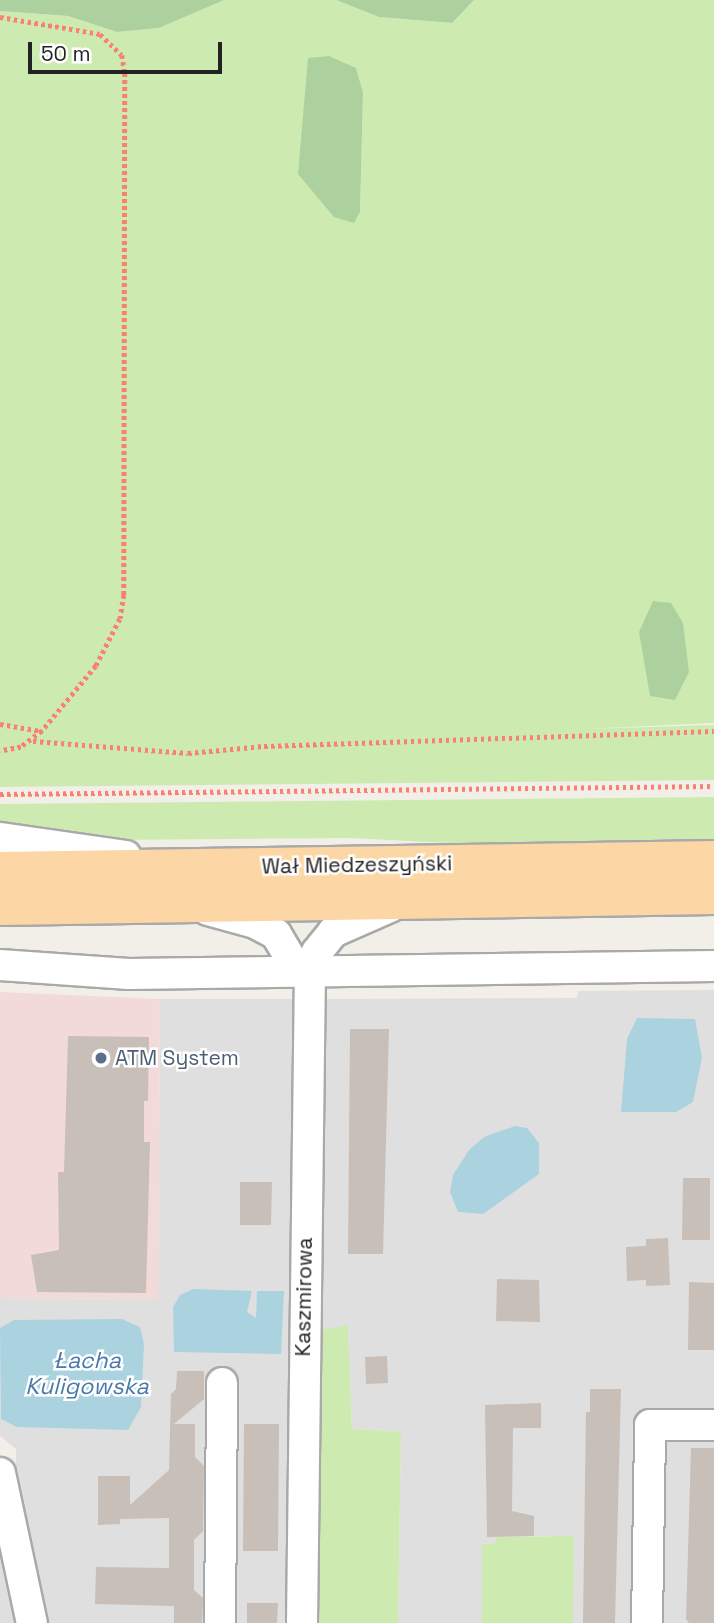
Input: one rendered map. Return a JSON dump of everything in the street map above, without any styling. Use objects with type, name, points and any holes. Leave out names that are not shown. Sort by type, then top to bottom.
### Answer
[{"type":"main road","name":"Wał Miedzeszyński","points":[[0,870],[714,859]]},
{"type":"main road","name":"Wał Miedzeszyński","points":[[0,906],[714,895]]},
{"type":"street","points":[[0,838],[202,867]]},
{"type":"street","points":[[304,971],[333,932],[353,919],[409,900]]},
{"type":"street","points":[[180,903],[255,923],[276,934],[304,971]]},
{"type":"street","points":[[0,965],[129,974],[714,967]]},
{"type":"street","name":"Kaszmirowa","points":[[302,1623],[304,971]]},
{"type":"street","points":[[220,1623],[222,1383]]},
{"type":"street","points":[[648,1623],[650,1424],[714,1424]]},
{"type":"street","points":[[0,1473],[32,1623]]},
{"type":"path","points":[[0,17],[100,34],[122,55],[125,73],[124,595],[120,619],[96,666],[33,740]]},
{"type":"path","points":[[0,724],[42,731]]},
{"type":"path","points":[[0,751],[33,740],[188,753],[264,746],[714,731]]},
{"type":"path","points":[[0,794],[714,786]]},
{"type":"shaded area","points":[[714,990],[714,1623],[573,1623],[574,1537],[534,1536],[497,1537],[496,1543],[482,1544],[482,1623],[398,1623],[401,1432],[352,1429],[348,1326],[316,1331],[318,999],[577,998],[578,991]]},
{"type":"shaded area","name":"ATM System","points":[[0,992],[160,999],[158,1299],[0,1298]]},
{"type":"shaded area","points":[[160,999],[300,999],[290,1623],[0,1623],[0,1485],[16,1480],[16,1449],[0,1436],[0,1298],[158,1299]]},
{"type":"green space","points":[[0,0],[224,0],[159,28],[117,32],[68,16],[0,11]]},
{"type":"green space","points":[[224,0],[336,0],[379,17],[452,23],[474,0],[714,0],[714,723],[583,729],[714,725],[714,780],[0,787],[0,11],[68,16],[117,32],[159,28]],"holes":[[[363,93],[360,212],[354,222]]]},
{"type":"green space","points":[[336,0],[474,0],[452,23],[379,17]]},
{"type":"green space","points":[[329,56],[356,68],[363,93],[360,212],[354,223],[334,217],[298,174],[308,58]]},
{"type":"green space","points":[[653,601],[671,603],[683,623],[689,672],[675,700],[650,696],[639,632]]},
{"type":"green space","points":[[714,797],[714,843],[510,846],[350,838],[114,840],[0,832],[0,804]]},
{"type":"green space","points":[[348,1325],[352,1429],[401,1432],[398,1623],[313,1623],[316,1331]]},
{"type":"green space","points":[[574,1536],[573,1623],[482,1623],[482,1544],[496,1543],[496,1537]]},
{"type":"water","points":[[637,1018],[695,1019],[702,1058],[693,1102],[676,1112],[621,1112],[627,1039]]},
{"type":"water","points":[[515,1126],[527,1128],[539,1143],[539,1174],[483,1214],[458,1212],[450,1192],[453,1175],[469,1150],[484,1137]]},
{"type":"water","name":"Łacha Kuligowska","points":[[193,1289],[252,1291],[247,1312],[256,1318],[257,1291],[284,1291],[281,1354],[174,1352],[173,1307],[180,1295]]},
{"type":"water","name":"Łacha Kuligowska","points":[[122,1319],[140,1327],[144,1344],[141,1407],[128,1430],[17,1427],[1,1419],[0,1328],[14,1320]]},
{"type":"building","points":[[350,1029],[389,1029],[383,1254],[348,1254]]},
{"type":"building","points":[[68,1036],[149,1037],[148,1101],[144,1101],[144,1142],[150,1142],[146,1293],[37,1292],[31,1255],[59,1250],[58,1172],[64,1172]]},
{"type":"building","points":[[683,1178],[710,1178],[710,1240],[682,1240]]},
{"type":"building","points":[[240,1182],[272,1182],[271,1225],[240,1225]]},
{"type":"building","points":[[668,1238],[670,1285],[646,1286],[646,1280],[627,1281],[626,1247],[646,1246],[646,1239]]},
{"type":"building","points":[[497,1279],[539,1280],[540,1322],[496,1321]]},
{"type":"building","points":[[689,1282],[714,1283],[714,1350],[688,1350]]},
{"type":"building","points":[[387,1356],[388,1383],[366,1384],[365,1357]]},
{"type":"building","points":[[177,1371],[204,1371],[204,1399],[174,1424],[195,1424],[195,1457],[204,1466],[203,1531],[194,1540],[194,1590],[203,1598],[202,1623],[174,1623],[174,1606],[95,1604],[96,1567],[169,1568],[169,1518],[120,1519],[120,1524],[98,1525],[98,1476],[130,1476],[130,1505],[169,1470],[171,1394],[176,1389]]},
{"type":"building","points":[[590,1389],[621,1389],[615,1623],[583,1623],[586,1412],[590,1412]]},
{"type":"building","points":[[541,1403],[541,1428],[513,1428],[512,1511],[534,1516],[534,1536],[487,1537],[485,1405]]},
{"type":"building","points":[[244,1424],[279,1424],[278,1551],[243,1551]]},
{"type":"building","points":[[691,1448],[714,1448],[714,1623],[689,1623],[686,1619]]},
{"type":"building","points":[[247,1603],[278,1603],[277,1623],[247,1623]]},
{"type":"place","name":"ATM System","points":[[101,1058]]}]
